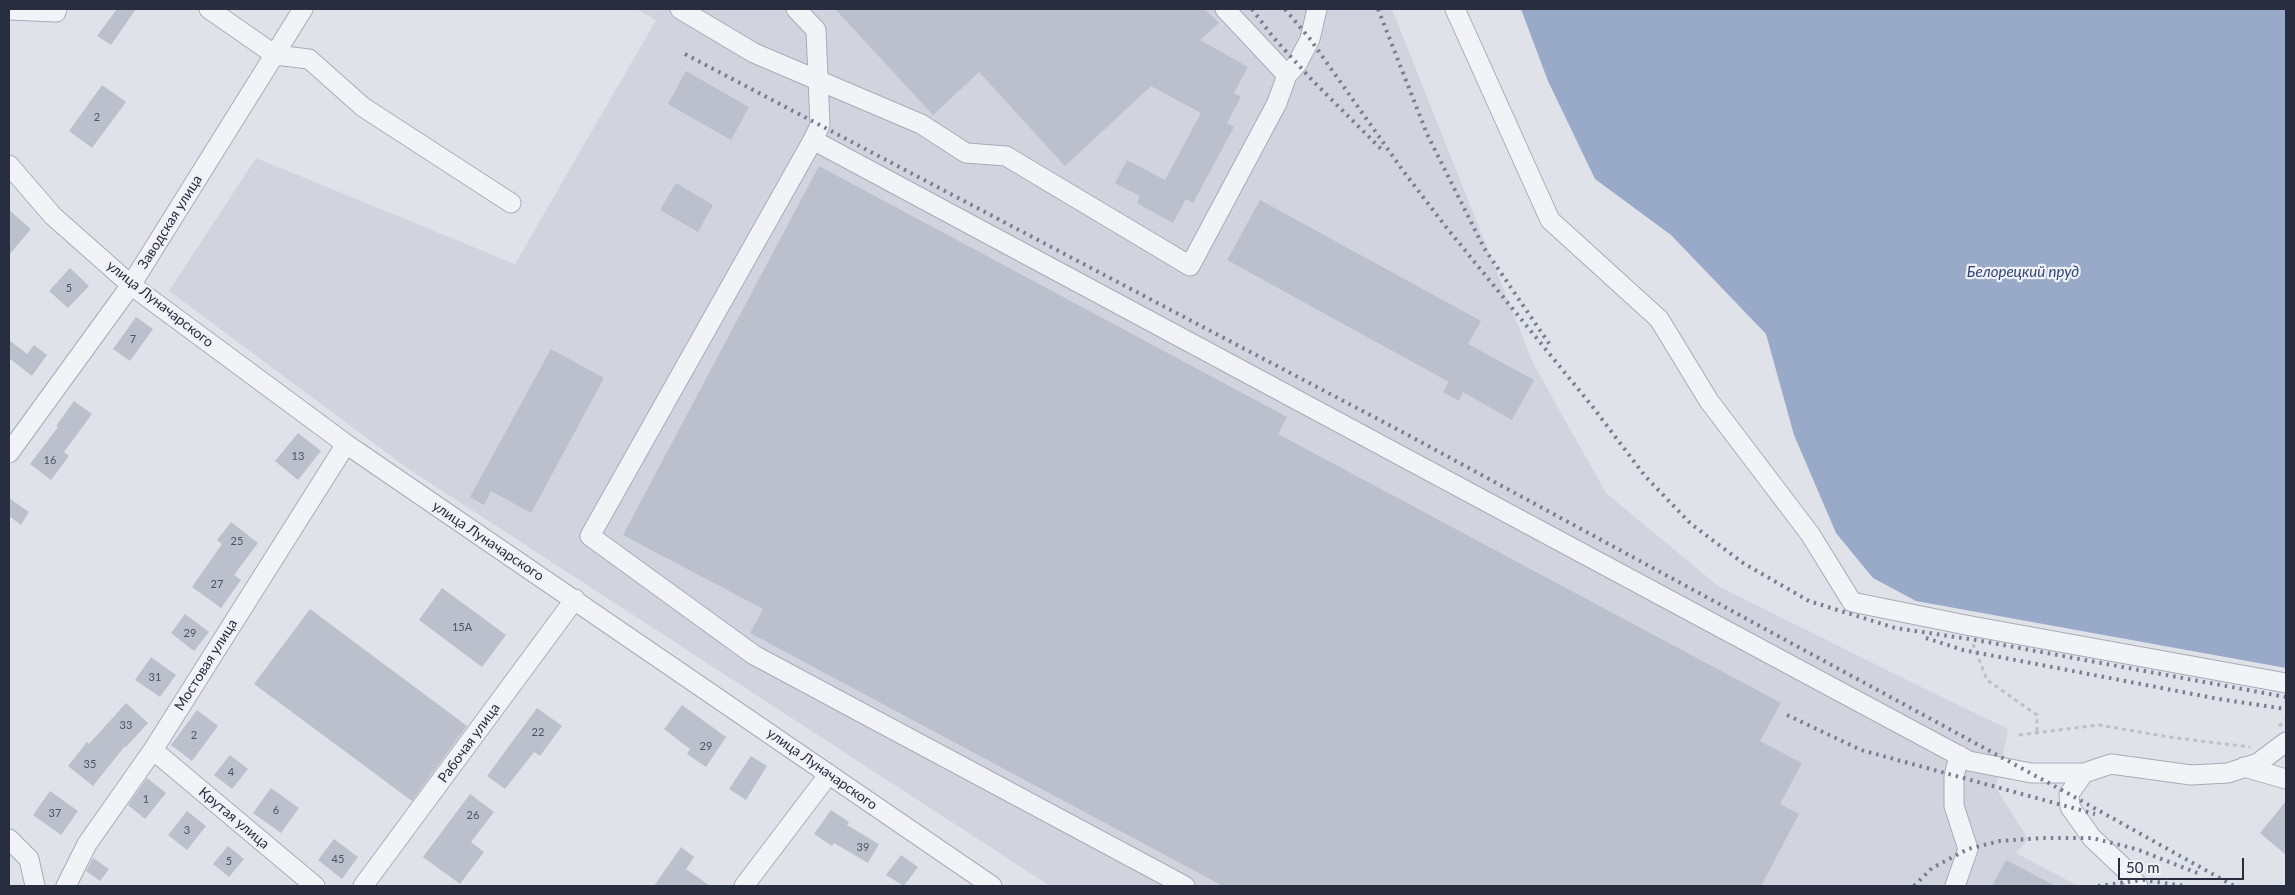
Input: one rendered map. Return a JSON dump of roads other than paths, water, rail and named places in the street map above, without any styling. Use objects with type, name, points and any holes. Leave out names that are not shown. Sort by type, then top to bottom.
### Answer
[{"type":"street","points":[[9,10],[56,12],[57,9]]},
{"type":"street","points":[[209,9],[275,55],[309,59],[363,107],[511,203]]},
{"type":"street","name":"Заводская улица","points":[[9,453],[131,284],[303,9]]},
{"type":"street","points":[[680,9],[754,53],[921,124],[966,153],[1006,156],[1190,266],[1277,103],[1287,75],[1298,64],[1310,39],[1317,9]]},
{"type":"street","points":[[796,9],[816,30],[820,125],[590,536],[754,655],[1185,886]]},
{"type":"street","points":[[1225,9],[1287,75]]},
{"type":"street","points":[[1455,9],[1550,220],[1659,319],[1709,401],[1810,534],[1852,602],[1970,626],[2286,683]]},
{"type":"street","points":[[813,140],[1969,761],[2031,773],[2084,774],[2111,764],[2190,775],[2228,773],[2258,762],[2279,736]]},
{"type":"street","name":"улица Луначарского","points":[[9,165],[54,216],[131,284],[346,444],[992,886]]},
{"type":"street","name":"Мостовая улица","points":[[66,886],[87,844],[153,750],[346,444]]},
{"type":"street","name":"Рабочая улица","points":[[363,886],[575,599]]},
{"type":"street","name":"Крутая улица","points":[[153,750],[315,886]]},
{"type":"street","points":[[1955,886],[1968,848],[1954,806],[1954,777],[1959,755]]},
{"type":"street","points":[[2244,768],[2286,779]]},
{"type":"street","points":[[744,886],[829,774]]},
{"type":"street","points":[[2084,774],[2069,794],[2070,807],[2092,838],[2127,871],[2138,886]]},
{"type":"street","points":[[9,839],[29,859],[35,886]]},
{"type":"water","name":"Белорецкий пруд","points":[[1521,9],[2286,9],[2286,668],[1916,601],[1873,578],[1836,533],[1794,435],[1766,334],[1671,235],[1595,179],[1548,81]]},
{"type":"railway","points":[[1252,9],[1273,37],[1312,80],[1383,151]]},
{"type":"railway","points":[[1285,9],[1310,39],[1404,172],[1446,227],[1592,406],[1645,476],[1691,524],[1743,563],[1809,601],[1895,628],[1976,640],[2286,697]]},
{"type":"railway","points":[[1378,9],[1427,134],[1484,248],[1550,345]]},
{"type":"railway","points":[[685,54],[1408,435],[2069,794],[2234,886]]},
{"type":"railway","points":[[1926,638],[1963,650],[2219,699],[2286,709]]},
{"type":"railway","points":[[1787,715],[1861,750],[2095,814]]},
{"type":"railway","points":[[1914,886],[1932,868],[1968,849],[2000,841],[2041,838],[2092,838],[2136,849],[2200,874]]},
{"type":"railway","points":[[2098,886],[2143,880],[2185,886]]}]
